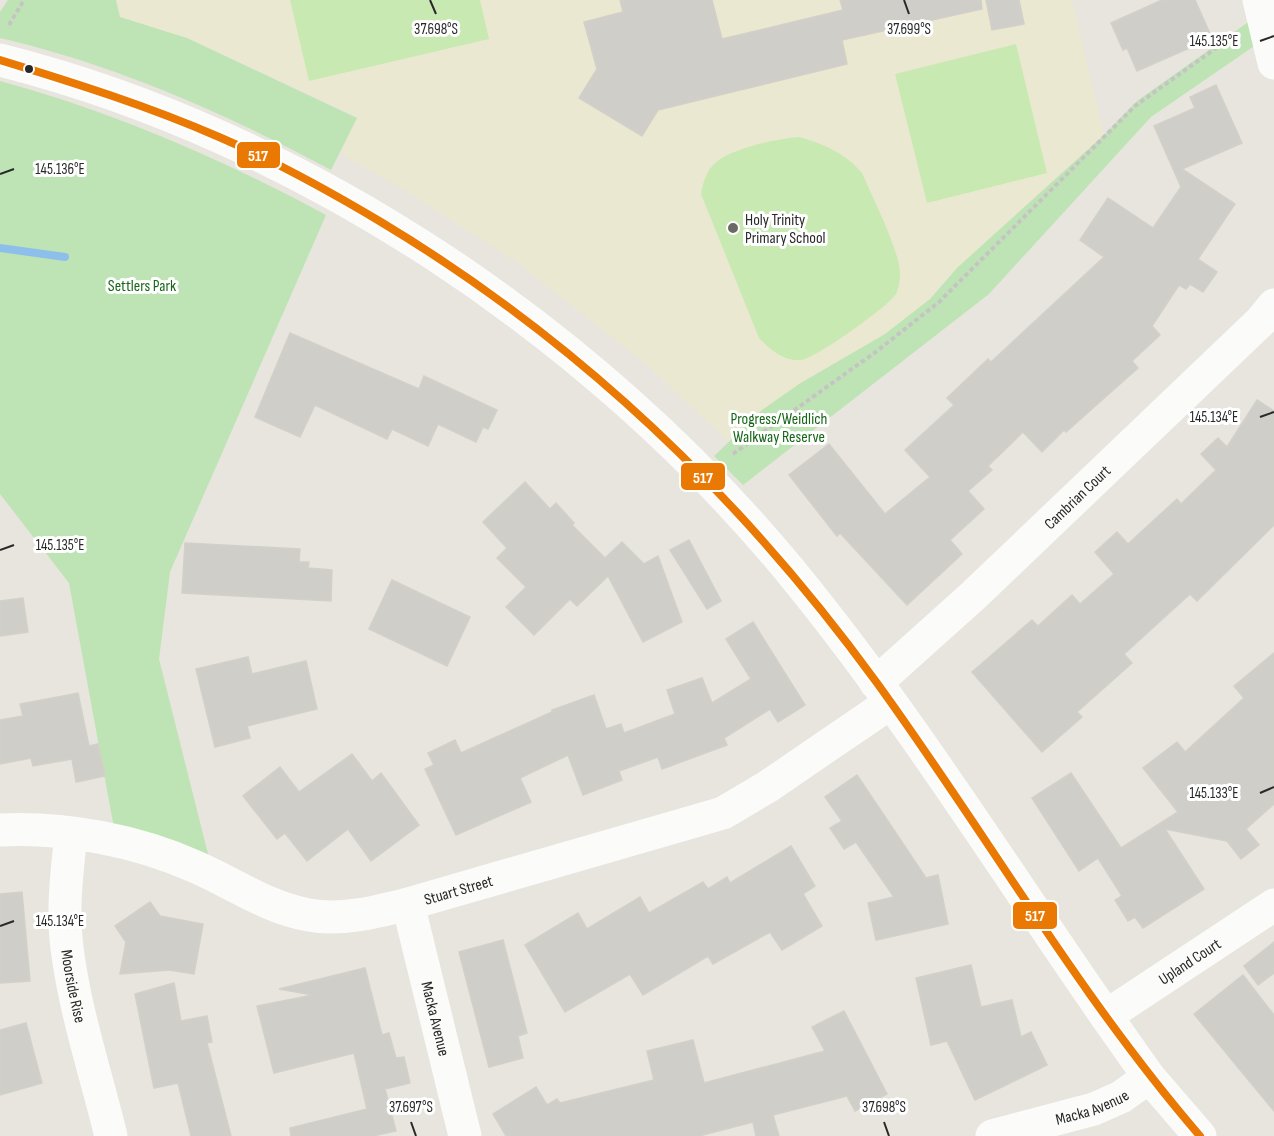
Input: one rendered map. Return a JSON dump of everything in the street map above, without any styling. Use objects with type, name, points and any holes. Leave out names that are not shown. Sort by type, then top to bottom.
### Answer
[{"type":"street","points":[[1261,7],[1274,63]]},
{"type":"street","points":[[0,60],[125,98],[175,118],[286,170],[399,233],[507,307],[627,403],[708,479],[791,572],[883,693],[1149,1077],[1200,1136]]},
{"type":"street","name":"Cambrian Court","points":[[883,693],[983,587],[1261,321],[1274,305]]},
{"type":"street","name":"Stuart Street","points":[[0,830],[71,834],[124,844],[169,856],[271,904],[310,916],[359,915],[408,904],[723,813],[767,787],[883,693]]},
{"type":"street","name":"Moorside Rise","points":[[71,834],[66,894],[67,947],[77,1001],[111,1136]]},
{"type":"street","name":"Macka Avenue","points":[[408,904],[465,1136]]},
{"type":"street","name":"Upland Court","points":[[1106,1016],[1274,905]]},
{"type":"street","name":"Macka Avenue","points":[[992,1136],[1094,1109],[1121,1097],[1149,1077]]},
{"type":"path","points":[[9,25],[24,0]]},
{"type":"path","points":[[733,454],[911,325],[969,274],[1135,106],[1261,7]]},
{"type":"shaded area","name":"Holy Trinity Primary School","points":[[116,0],[1072,0],[1104,135],[958,267],[930,299],[885,334],[762,410],[729,442],[647,365],[518,263],[406,191],[340,153],[357,117],[187,38],[119,17]]},
{"type":"green space","points":[[8,0],[116,0],[120,17],[187,38],[357,118],[331,170],[292,149],[170,93],[86,62],[0,38],[0,12]]},
{"type":"green space","points":[[290,0],[480,0],[489,39],[309,81]]},
{"type":"green space","name":"Progress/Weidlich Walkway Reserve","points":[[1254,18],[1260,42],[1151,117],[989,294],[743,485],[714,456],[762,410],[799,384],[885,334],[930,299],[958,267],[1104,135],[1137,101]]},
{"type":"green space","points":[[1016,44],[1047,173],[927,203],[895,74]]},
{"type":"green space","name":"Settlers Park","points":[[0,81],[126,122],[207,156],[326,215],[170,572],[159,659],[209,858],[114,828],[69,583],[0,494]]},
{"type":"green space","points":[[799,137],[834,150],[862,173],[891,240],[900,276],[896,294],[880,309],[852,331],[822,350],[802,360],[795,360],[778,354],[759,338],[701,194],[709,171],[722,158],[754,145]]},
{"type":"building","points":[[620,0],[712,0],[722,39],[843,10],[840,0],[981,0],[982,9],[842,40],[847,64],[658,110],[642,136],[579,98],[597,69],[584,22],[623,12]]},
{"type":"building","points":[[986,0],[1019,0],[1024,24],[992,30]]},
{"type":"building","points":[[1162,0],[1195,0],[1212,38],[1137,71],[1127,48],[1123,50],[1111,23]]},
{"type":"building","points":[[1216,85],[1242,143],[1182,169],[1235,204],[1198,259],[1217,272],[1203,292],[1190,284],[1186,289],[1179,285],[1152,326],[1160,335],[1132,361],[1138,368],[1066,432],[1064,430],[1042,452],[1023,432],[988,466],[992,470],[968,491],[984,509],[950,540],[962,554],[907,605],[840,533],[837,536],[789,475],[829,444],[885,514],[930,477],[905,450],[954,405],[947,398],[988,359],[991,362],[1104,257],[1080,240],[1108,198],[1153,228],[1181,187],[1154,126],[1195,108],[1190,97]]},
{"type":"building","points":[[290,333],[419,389],[424,376],[497,410],[488,429],[483,427],[476,442],[438,424],[428,446],[392,429],[387,439],[315,405],[300,437],[255,417]]},
{"type":"building","points":[[1257,400],[1274,411],[1274,525],[1197,601],[1190,594],[1124,654],[1132,663],[1077,712],[1082,717],[1042,752],[972,672],[1032,620],[1038,626],[1072,595],[1080,604],[1114,574],[1095,552],[1117,532],[1128,544],[1177,499],[1181,504],[1216,470],[1201,454],[1218,438],[1227,447]]},
{"type":"building","points":[[525,482],[550,509],[556,503],[574,523],[572,525],[605,558],[622,542],[644,564],[658,556],[682,622],[643,642],[608,576],[577,606],[570,599],[534,635],[506,607],[526,587],[497,558],[507,548],[483,522]]},
{"type":"building","points":[[689,540],[721,601],[707,609],[670,550]]},
{"type":"building","points":[[185,543],[300,549],[299,562],[309,562],[308,568],[332,570],[331,601],[182,593]]},
{"type":"building","points":[[392,580],[470,617],[447,666],[369,629]]},
{"type":"building","points":[[23,598],[28,632],[0,636],[0,601]]},
{"type":"building","points":[[753,622],[805,705],[778,722],[770,709],[724,738],[727,745],[662,769],[658,757],[619,771],[622,780],[583,795],[568,755],[520,778],[531,802],[456,835],[425,769],[434,765],[428,753],[455,740],[461,753],[552,712],[552,710],[594,695],[606,729],[621,724],[624,733],[675,714],[667,690],[702,678],[712,703],[751,679],[726,639]]},
{"type":"building","points":[[1274,653],[1274,804],[1246,829],[1259,845],[1241,859],[1227,841],[1165,829],[1204,889],[1143,928],[1135,917],[1128,921],[1115,900],[1122,896],[1098,858],[1079,871],[1032,798],[1071,773],[1121,848],[1178,812],[1143,768],[1177,742],[1185,752],[1244,698],[1234,686]]},
{"type":"building","points":[[248,657],[252,674],[306,661],[317,709],[247,726],[250,738],[215,747],[196,669]]},
{"type":"building","points":[[78,693],[89,746],[98,744],[105,776],[76,782],[72,759],[33,766],[31,758],[0,764],[0,720],[23,716],[20,704]]},
{"type":"building","points":[[352,754],[372,781],[381,773],[419,825],[371,861],[348,829],[307,861],[285,833],[277,839],[243,796],[280,767],[299,792]]},
{"type":"building","points":[[857,775],[926,878],[938,875],[948,924],[876,940],[868,903],[894,897],[856,842],[844,849],[830,828],[842,821],[825,797]]},
{"type":"building","points":[[791,846],[815,886],[803,894],[822,926],[782,950],[770,932],[713,964],[708,956],[643,995],[630,974],[565,1012],[525,945],[578,913],[587,929],[640,897],[649,913],[703,882],[708,889],[727,877],[730,883]]},
{"type":"building","points":[[22,892],[30,981],[0,983],[0,894]]},
{"type":"building","points":[[150,902],[160,916],[203,924],[194,974],[169,970],[120,974],[126,942],[115,926]]},
{"type":"building","points":[[503,940],[527,1033],[518,1036],[523,1058],[489,1067],[459,952]]},
{"type":"building","points":[[1274,942],[1274,973],[1258,985],[1244,966]]},
{"type":"building","points":[[971,965],[981,1007],[1012,1000],[1021,1037],[1031,1032],[1047,1065],[975,1100],[947,1041],[931,1045],[916,978]]},
{"type":"building","points":[[365,968],[382,1035],[389,1033],[396,1058],[404,1057],[410,1083],[385,1089],[396,1131],[373,1136],[291,1136],[290,1128],[367,1109],[354,1053],[274,1073],[257,1006],[313,995],[279,989]]},
{"type":"building","points":[[1243,975],[1274,1015],[1274,1111],[1194,1014]]},
{"type":"building","points":[[174,983],[181,1021],[207,1016],[212,1042],[207,1043],[231,1136],[191,1136],[178,1083],[154,1088],[135,994]]},
{"type":"building","points":[[844,1011],[887,1094],[855,1111],[847,1096],[773,1115],[779,1136],[756,1136],[753,1122],[699,1136],[506,1136],[493,1114],[536,1087],[547,1105],[557,1099],[560,1103],[654,1080],[647,1051],[693,1040],[704,1083],[825,1051],[812,1027]]},
{"type":"building","points":[[26,1023],[42,1083],[0,1095],[0,1030]]},
{"type":"waterway","points":[[0,248],[65,257]]},
{"type":"transit line","name":"517","points":[[0,60],[165,115],[240,146],[342,199],[454,268],[523,318],[589,371],[652,427],[713,486],[825,614],[917,740],[1073,971],[1156,1082],[1200,1136]]},
{"type":"place","name":"Holy Trinity Primary School","points":[[733,228]]}]
